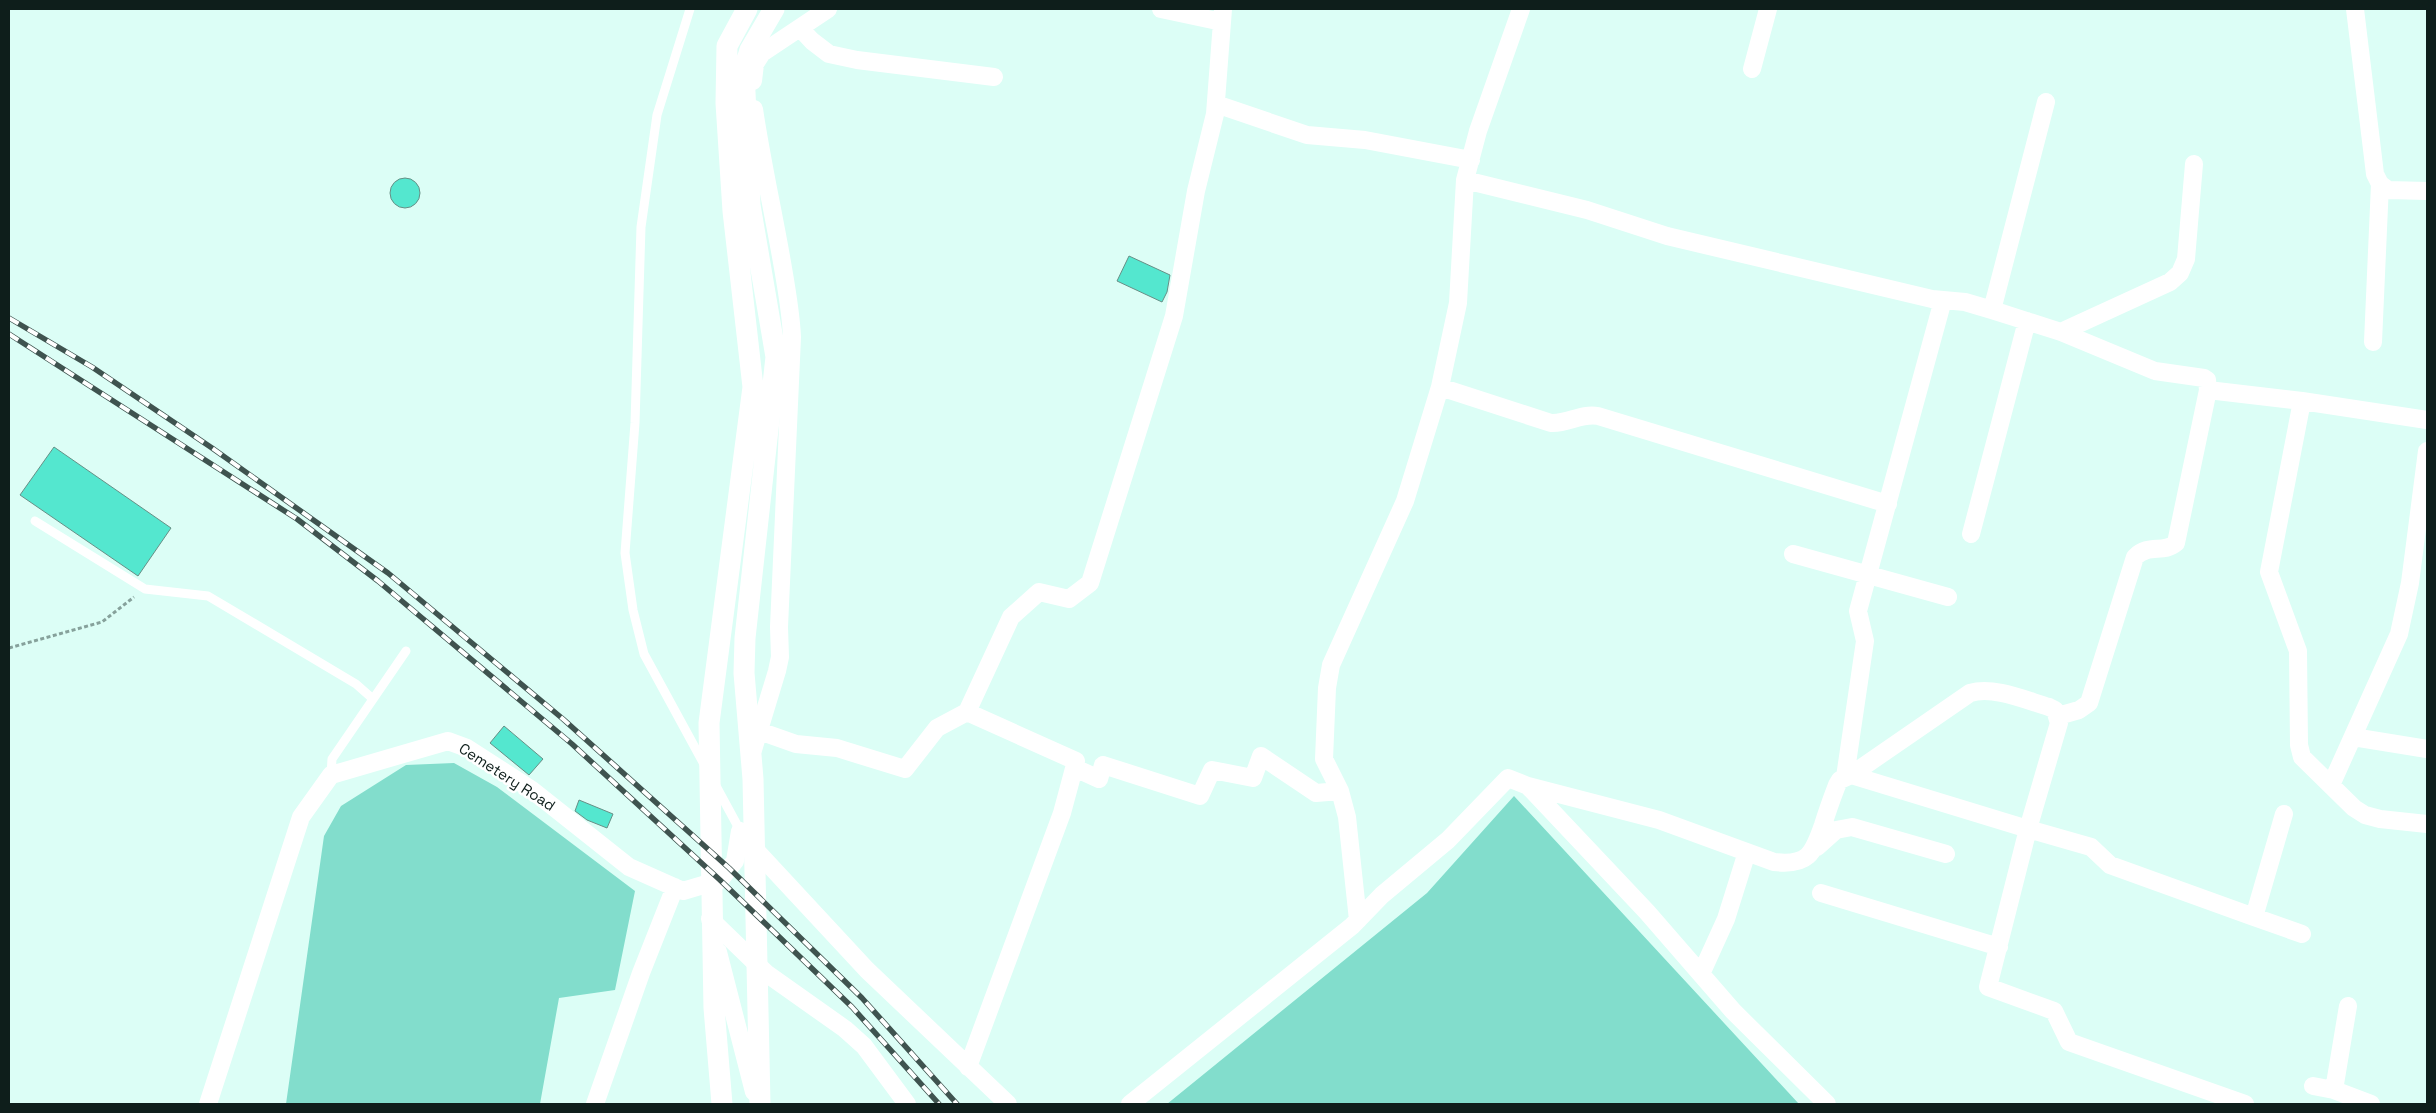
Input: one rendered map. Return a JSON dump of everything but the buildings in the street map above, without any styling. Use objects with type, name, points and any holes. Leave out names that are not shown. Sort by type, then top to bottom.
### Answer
[{"type":"street","points":[[722,1104],[714,1008],[709,723],[753,387],[733,211],[726,104],[727,46],[747,9]]},
{"type":"street","points":[[759,1104],[753,779],[744,656],[776,357],[750,204],[744,70],[750,50],[774,9]]},
{"type":"street","name":"Cemetery Road","points":[[331,775],[448,741],[467,748],[532,790],[629,867],[675,888],[683,891],[720,880],[735,861],[744,837],[752,826],[746,776],[780,657],[779,628],[792,323],[773,209],[761,160],[752,86],[754,64],[762,53],[828,9]]},
{"type":"street","points":[[759,731],[796,744],[837,748],[905,769],[937,728],[967,712],[1011,617],[1039,592],[1069,599],[1090,583],[1174,316],[1196,192],[1216,104],[1222,16],[1161,9]]},
{"type":"street","points":[[1358,920],[1347,817],[1340,791],[1324,759],[1331,666],[1405,501],[1440,387],[1458,303],[1465,180],[1478,131],[1521,9]]},
{"type":"street","points":[[1752,69],[1768,9]]},
{"type":"street","points":[[2355,9],[2375,174],[2380,184],[2388,190],[2427,191]]},
{"type":"street","points":[[800,28],[812,41],[829,54],[857,60],[994,77]]},
{"type":"street","points":[[1992,310],[2046,102]]},
{"type":"street","points":[[1216,104],[1308,135],[1365,140],[1470,160]]},
{"type":"street","points":[[2061,332],[2164,286],[2180,273],[2186,259],[2194,164]]},
{"type":"street","points":[[1465,180],[1587,210],[1667,236],[1943,300],[1965,302],[2061,332],[2155,372],[2204,378],[2207,380],[2208,390],[2176,543],[2167,548],[2145,549],[2135,557],[2089,703],[2079,710],[2058,716]]},
{"type":"street","points":[[2373,342],[2380,184]]},
{"type":"street","points":[[1848,776],[1864,641],[1858,611],[1943,300]]},
{"type":"street","points":[[1972,534],[2027,321]]},
{"type":"street","points":[[1440,387],[1551,423],[1567,422],[1585,415],[1598,416],[1888,504]]},
{"type":"street","points":[[2208,390],[2302,401],[2427,420]]},
{"type":"street","points":[[2302,401],[2269,572],[2298,652],[2299,745],[2302,757],[2330,786],[2354,808],[2365,815],[2380,819],[2427,824]]},
{"type":"street","points":[[2330,786],[2399,634],[2410,583],[2427,451]]},
{"type":"street","points":[[1793,554],[1948,597]]},
{"type":"street","points":[[1815,848],[1837,785],[1962,697],[1980,690],[2055,710],[2059,723],[2028,829],[1988,987],[2054,1011],[2069,1042],[2245,1104]]},
{"type":"street","points":[[967,712],[1076,761],[1062,813],[968,1067]]},
{"type":"street","points":[[2353,737],[2427,749]]},
{"type":"street","points":[[1074,768],[1099,779],[1103,764],[1200,796],[1212,770],[1253,778],[1260,756],[1316,793],[1340,791]]},
{"type":"street","points":[[208,1104],[301,818],[331,775]]},
{"type":"street","points":[[1848,776],[2091,847],[2110,866],[2302,934]]},
{"type":"street","points":[[1130,1104],[1358,920],[1382,895],[1448,840],[1508,778],[1528,786],[1659,820],[1774,862],[1796,863],[1810,855],[1815,848],[1836,830],[1852,827],[1946,854]]},
{"type":"street","points":[[1528,786],[1647,912],[1733,1011],[1827,1104]]},
{"type":"street","points":[[2254,917],[2284,814]]},
{"type":"street","points":[[744,837],[866,970],[1008,1104]]},
{"type":"street","points":[[1701,974],[1726,919],[1747,852]]},
{"type":"street","points":[[701,886],[759,1104]]},
{"type":"street","points":[[595,1104],[641,973],[675,888]]},
{"type":"street","points":[[1821,893],[1999,947]]},
{"type":"street","points":[[710,919],[766,973],[845,1028],[864,1046],[906,1104]]},
{"type":"street","points":[[2334,1090],[2348,1006]]},
{"type":"street","points":[[2313,1086],[2334,1090],[2371,1104]]},
{"type":"lane","points":[[690,9],[656,114],[641,227],[634,423],[625,553],[633,610],[644,654],[744,837]]},
{"type":"lane","points":[[35,520],[145,588],[208,596],[356,684],[373,698]]},
{"type":"lane","points":[[331,775],[332,759],[406,651]]},
{"type":"path","points":[[9,648],[102,622],[145,588]]},
{"type":"green space","points":[[454,763],[497,787],[635,891],[615,990],[559,998],[540,1104],[286,1104],[324,836],[341,806],[406,765]]},
{"type":"green space","points":[[1514,796],[1799,1104],[1167,1104],[1427,893]]},
{"type":"railway","points":[[9,318],[92,367],[212,448],[388,573],[563,719],[729,868],[862,998],[957,1104]]},
{"type":"railway","points":[[9,334],[297,519],[378,581],[572,744],[720,880],[852,1007],[939,1104]]}]
